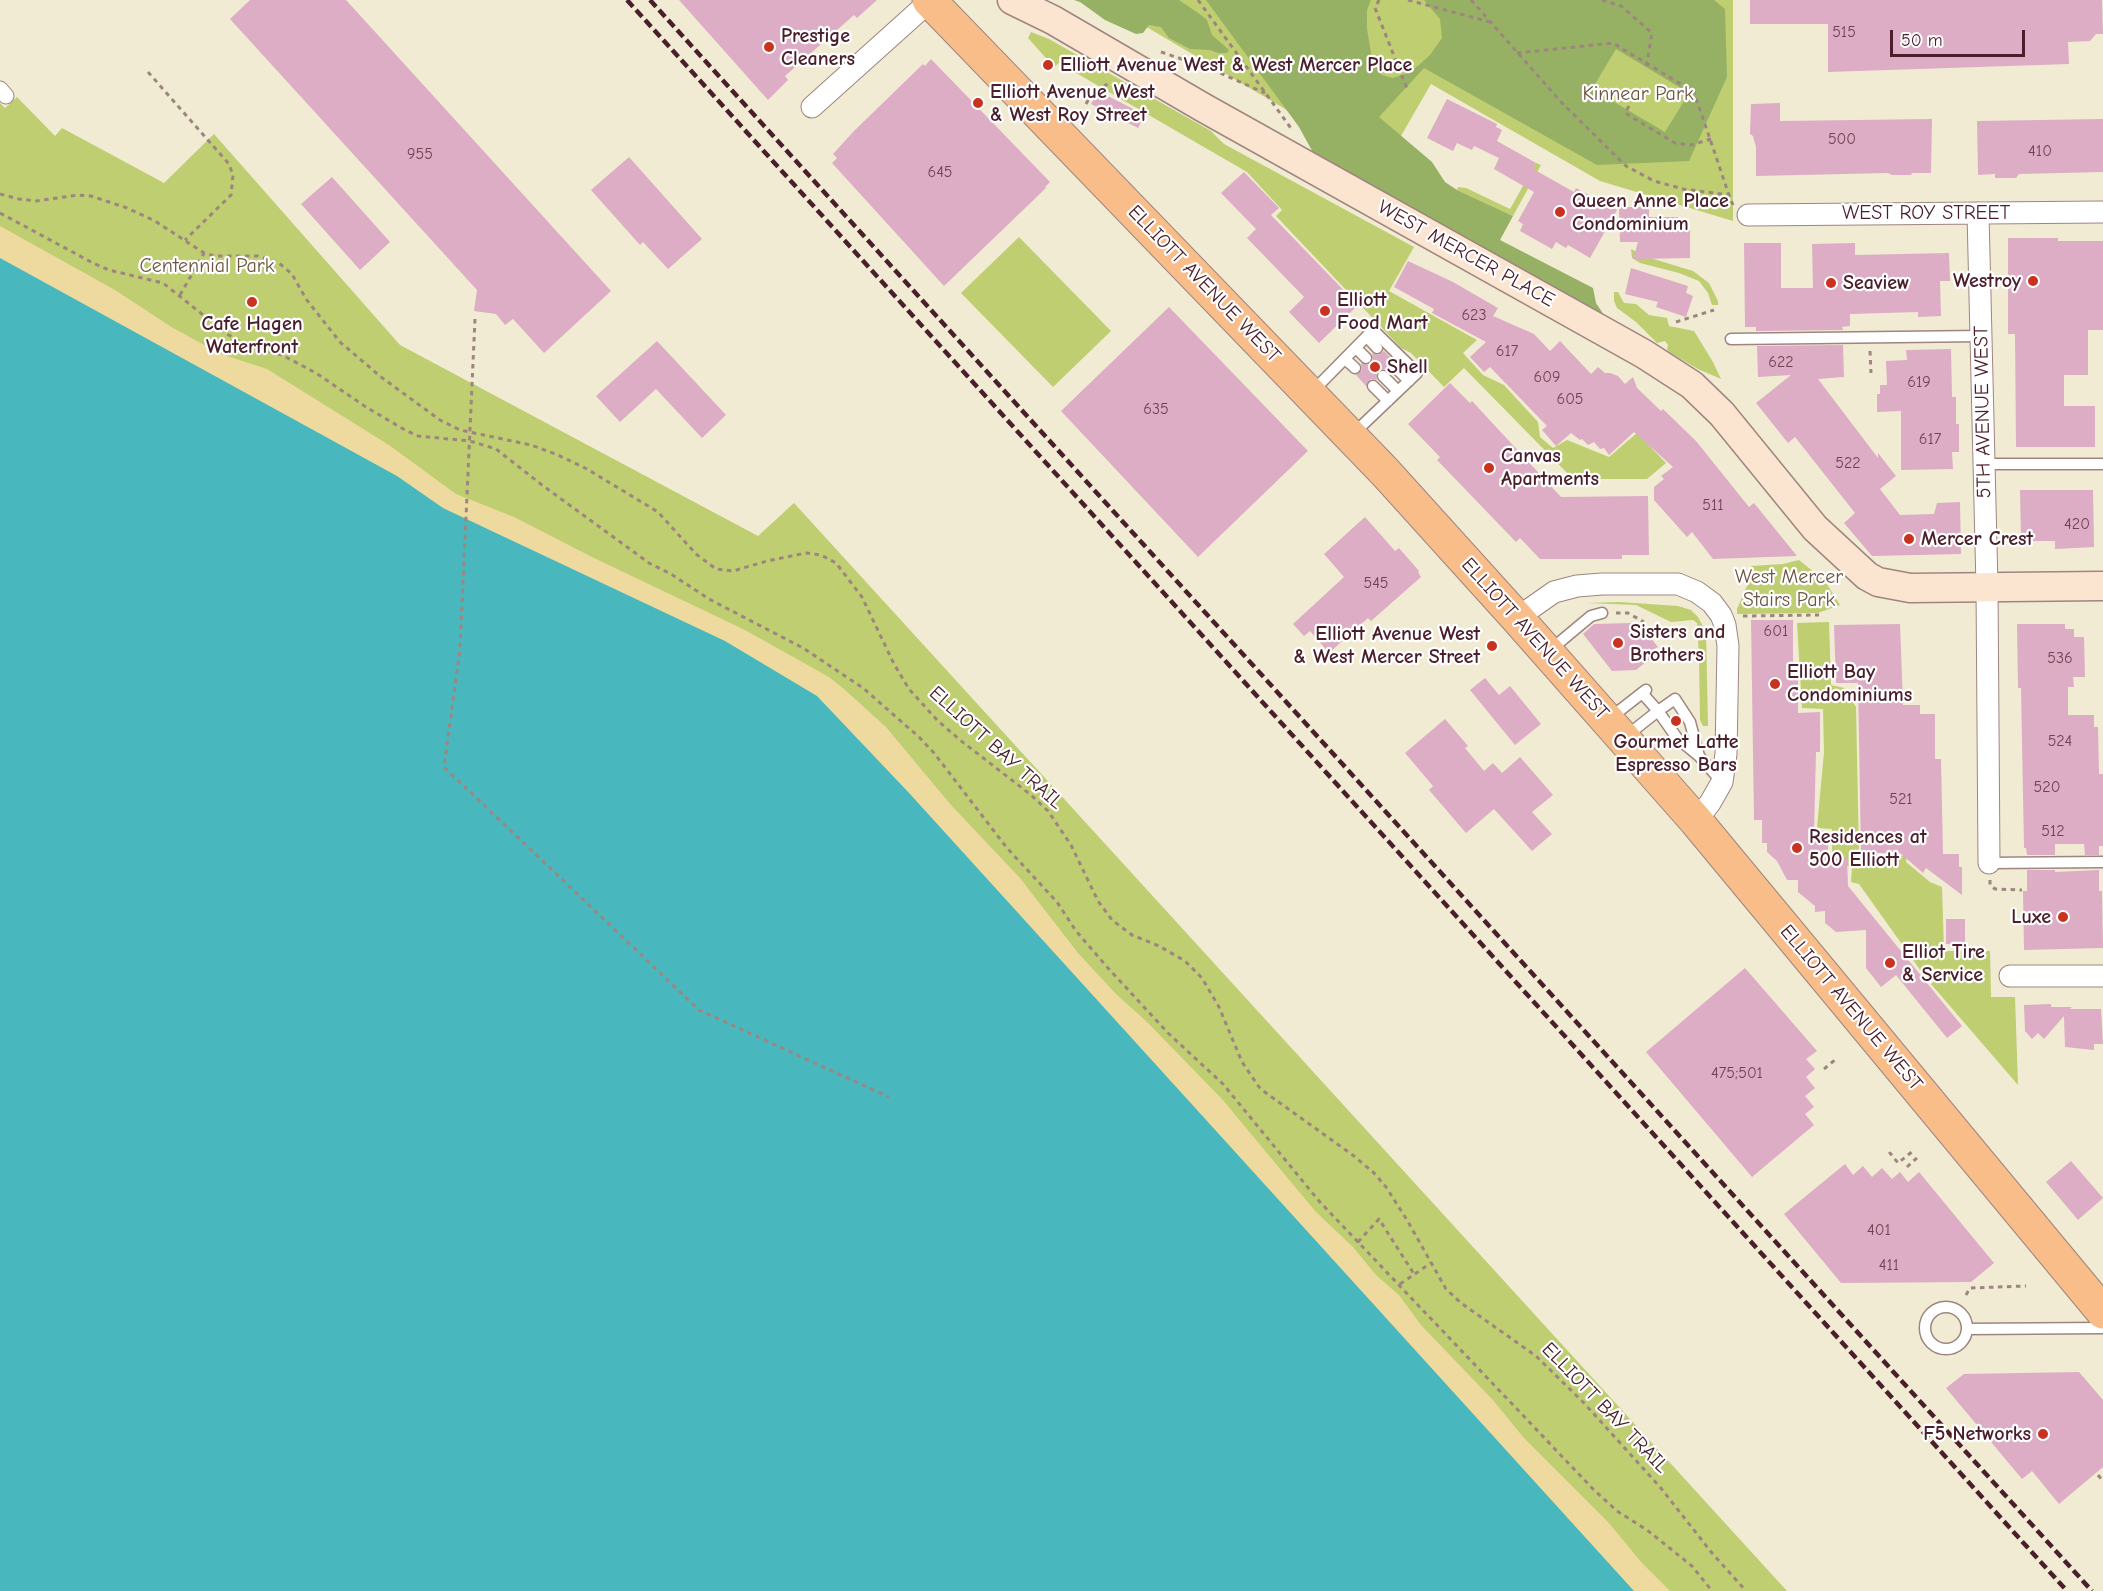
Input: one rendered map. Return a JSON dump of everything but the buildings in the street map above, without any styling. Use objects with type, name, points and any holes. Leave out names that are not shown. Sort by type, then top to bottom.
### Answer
[{"type":"main road","name":"ELLIOTT AVENUE WEST","points":[[931,0],[1351,437],[1548,652],[1696,821],[2101,1310]]},
{"type":"main road","name":"WEST MERCER PLACE","points":[[1012,0],[1053,20],[1302,163],[1644,354],[1692,385],[1722,414],[1815,528],[1867,576],[1878,582],[1904,588],[1987,587]]},
{"type":"main road","points":[[1022,0],[1053,20]]},
{"type":"main road","points":[[1987,587],[2103,586]]},
{"type":"street","points":[[812,107],[931,0]]},
{"type":"street","name":"WEST ROY STREET","points":[[1748,214],[2103,212]]},
{"type":"street","name":"5TH AVENUE WEST","points":[[1978,213],[1987,587],[1990,869]]},
{"type":"street","points":[[1517,618],[1554,592],[1578,585],[1678,584],[1697,591],[1712,603],[1721,615],[1728,646],[1726,754],[1722,782],[1696,821]]},
{"type":"street","points":[[2010,976],[2103,976]]},
{"type":"lane","points":[[1310,394],[1373,330],[1417,373],[1351,437]]},
{"type":"lane","points":[[1731,339],[1981,336]]},
{"type":"lane","points":[[1367,337],[1377,348]]},
{"type":"lane","points":[[1356,348],[1366,358]]},
{"type":"lane","points":[[1345,359],[1355,368]]},
{"type":"lane","points":[[1394,366],[1409,381]]},
{"type":"lane","points":[[1383,376],[1398,392]]},
{"type":"lane","points":[[1373,386],[1388,401]]},
{"type":"lane","points":[[1984,464],[2103,464]]},
{"type":"lane","points":[[1548,652],[1591,615],[1602,613]]},
{"type":"lane","points":[[1615,729],[1644,691],[1677,738],[1699,756],[1722,782]]},
{"type":"lane","points":[[1615,729],[1658,711],[1675,699],[1690,722],[1699,756]]},
{"type":"lane","points":[[1990,869],[2103,862]]},
{"type":"lane","points":[[1967,1329],[2101,1310]]},
{"type":"path","points":[[1198,0],[1299,139],[1307,155],[1302,163]]},
{"type":"path","points":[[1379,0],[1375,8],[1408,91]]},
{"type":"path","points":[[1408,0],[1491,23]]},
{"type":"path","points":[[1471,0],[1562,103],[1626,166],[1654,181],[1683,189],[1729,195]]},
{"type":"path","points":[[1602,0],[1621,6],[1652,33],[1647,63],[1643,69]]},
{"type":"path","points":[[1517,53],[1613,43],[1694,92],[1731,204],[1748,214]]},
{"type":"path","points":[[1161,52],[1211,69],[1267,94]]},
{"type":"path","points":[[1086,104],[1092,92],[1096,88],[1104,88],[1123,61]]},
{"type":"path","points":[[148,72],[229,164],[233,175],[231,195],[185,240]]},
{"type":"path","points":[[1629,106],[1625,113],[1675,143],[1691,145],[1711,139]]},
{"type":"path","name":"ELLIOTT BAY TRAIL","points":[[0,194],[36,201],[78,195],[91,196],[127,208],[155,221],[204,253],[215,256],[258,256],[279,263],[292,274],[306,299],[329,330],[354,355],[440,420],[460,430],[531,445],[619,486],[658,512],[696,554],[716,568],[725,571],[740,570],[767,561],[806,553],[821,555],[836,563],[862,597],[894,664],[909,689],[937,720],[1048,811],[1071,845],[1098,902],[1112,920],[1132,935],[1173,953],[1196,970],[1219,1006],[1242,1062],[1259,1087],[1374,1173],[1407,1220],[1438,1277],[1454,1296],[1536,1356],[1583,1402],[1660,1487],[1718,1561],[1746,1591]]},
{"type":"path","points":[[0,213],[109,270],[164,283],[227,333],[246,345],[282,355],[316,373],[405,430],[430,438],[470,441],[496,448],[542,485],[649,563],[671,574],[709,599],[803,648],[845,675],[920,737],[949,771],[1007,848],[1057,902],[1076,931],[1108,968],[1168,1033],[1223,1084],[1303,1183],[1358,1242],[1593,1489],[1617,1511],[1647,1530],[1692,1566],[1712,1591]]},
{"type":"path","points":[[180,295],[204,253]]},
{"type":"path","points":[[1676,322],[1714,310]]},
{"type":"path","points":[[475,319],[460,649],[444,768],[699,1010],[889,1097]]},
{"type":"path","points":[[1870,343],[1871,373]]},
{"type":"path","points":[[1602,613],[1628,613],[1644,622]]},
{"type":"path","points":[[1743,616],[1819,615]]},
{"type":"path","points":[[1990,869],[1990,885],[1995,890],[2022,890]]},
{"type":"path","points":[[1824,1069],[1836,1059]]},
{"type":"path","points":[[1889,1154],[1898,1163],[1913,1151]]},
{"type":"path","points":[[1907,1167],[1918,1157]]},
{"type":"path","points":[[1358,1242],[1379,1219],[1414,1274]]},
{"type":"path","points":[[1400,1284],[1431,1263]]},
{"type":"path","points":[[1966,1295],[1970,1287],[2026,1286]]},
{"type":"path","points":[[2098,1475],[2103,1481]]},
{"type":"green space","points":[[1074,0],[1179,0],[1207,20],[1212,35],[1229,50],[1227,53],[1218,53],[1210,50],[1190,49],[1169,38],[1161,27],[1149,25],[1143,33],[1136,34],[1105,20]]},
{"type":"green space","name":"Kinnear Park","points":[[1101,0],[1733,0],[1733,221],[1600,181],[1431,84],[1383,167]]},
{"type":"green space","name":"Kinnear Park","points":[[1206,0],[1371,0],[1367,10],[1367,29],[1372,59],[1382,75],[1393,78],[1410,72],[1419,65],[1430,55],[1442,38],[1440,19],[1424,0],[1714,0],[1725,9],[1727,77],[1689,161],[1597,165],[1424,68],[1379,117],[1432,162],[1445,182],[1513,216],[1500,240],[1593,288],[1596,303],[1606,318],[1316,158],[1299,127]],"holes":[[[1616,49],[1689,93],[1665,132],[1592,89]]]},
{"type":"green space","points":[[1031,32],[1049,39],[1211,131],[1224,144],[1414,247],[1389,291],[1477,340],[1463,353],[1483,375],[1504,385],[1538,422],[1540,437],[1553,448],[1567,440],[1609,457],[1637,433],[1666,463],[1647,479],[1573,479],[1464,368],[1444,387],[1411,353],[1401,348],[1276,216],[1282,210],[1247,172],[1059,63],[1054,67],[1028,38]]},
{"type":"green space","name":"Centennial Park","points":[[17,97],[55,136],[62,128],[164,183],[214,134],[400,345],[758,536],[794,503],[1787,1591],[1634,1591],[0,258],[0,103],[5,108]]},
{"type":"green space","points":[[1536,163],[1541,165],[1513,216],[1457,190],[1458,187],[1466,188],[1510,209]]},
{"type":"green space","points":[[1019,237],[1111,331],[1053,387],[961,293]]},
{"type":"green space","points":[[1631,249],[1644,256],[1693,271],[1709,283],[1718,305],[1712,305],[1708,293],[1699,281],[1679,273],[1640,263],[1632,258]]},
{"type":"green space","points":[[1614,292],[1618,292],[1624,303],[1636,304],[1649,315],[1667,318],[1669,326],[1694,331],[1721,379],[1669,352],[1665,341],[1657,343],[1636,322],[1617,308]]},
{"type":"green space","name":"West Mercer Stairs Park","points":[[1799,560],[1825,581],[1840,605],[1818,613],[1737,614],[1750,579],[1751,566],[1783,564]]},
{"type":"green space","points":[[1620,602],[1678,606],[1691,610],[1698,617],[1706,632],[1708,726],[1703,726],[1700,720],[1697,623],[1693,620],[1671,622],[1636,605],[1587,603]]},
{"type":"green space","points":[[1829,622],[1831,685],[1844,688],[1856,707],[1859,854],[1907,856],[1906,862],[1930,882],[1942,887],[1944,951],[1990,951],[1991,997],[2015,997],[2018,1085],[1931,984],[1938,978],[1926,968],[1921,971],[1859,884],[1851,882],[1852,867],[1842,865],[1841,855],[1832,854],[1832,829],[1817,828],[1824,752],[1823,709],[1802,708],[1797,623]]},
{"type":"sand","points":[[0,226],[115,290],[173,328],[221,354],[267,369],[389,445],[456,494],[514,517],[745,630],[829,677],[844,689],[886,727],[951,805],[1020,878],[1078,953],[1222,1099],[1316,1212],[1353,1247],[1376,1275],[1399,1295],[1421,1325],[1492,1399],[1524,1438],[1608,1522],[1642,1563],[1670,1591],[1611,1591],[0,281]]},
{"type":"water","points":[[0,258],[397,476],[443,508],[725,641],[817,696],[910,794],[1634,1591],[0,1591]]},
{"type":"railway","points":[[627,0],[2067,1591]]},
{"type":"railway","points":[[650,0],[2092,1591]]},
{"type":"place","name":"Prestige Cleaners","points":[[769,47]]},
{"type":"place","name":"Elliott Avenue West & West Mercer Place","points":[[1048,65]]},
{"type":"place","name":"Elliott Avenue West & West Roy Street","points":[[978,103]]},
{"type":"place","name":"Queen Anne Place Condominium","points":[[1560,212]]},
{"type":"place","name":"Westroy","points":[[2033,281]]},
{"type":"place","name":"Seaview","points":[[1831,283]]},
{"type":"place","name":"Cafe Hagen Waterfront","points":[[252,302]]},
{"type":"place","name":"Elliott Food Mart","points":[[1325,311]]},
{"type":"place","name":"Shell","points":[[1375,367]]},
{"type":"place","name":"Canvas Apartments","points":[[1489,468]]},
{"type":"place","name":"Mercer Crest","points":[[1909,539]]},
{"type":"place","name":"Sisters and Brothers","points":[[1618,643]]},
{"type":"place","name":"Elliott Avenue West & West Mercer Street","points":[[1492,646]]},
{"type":"place","name":"Elliott Bay Condominiums","points":[[1775,684]]},
{"type":"place","name":"Gourmet Latte Espresso Bars","points":[[1676,721]]},
{"type":"place","name":"Residences at 500 Elliott","points":[[1797,848]]},
{"type":"place","name":"Luxe","points":[[2063,917]]},
{"type":"place","name":"Elliot Tire & Service","points":[[1890,963]]},
{"type":"place","name":"F5 Networks","points":[[2043,1434]]}]
